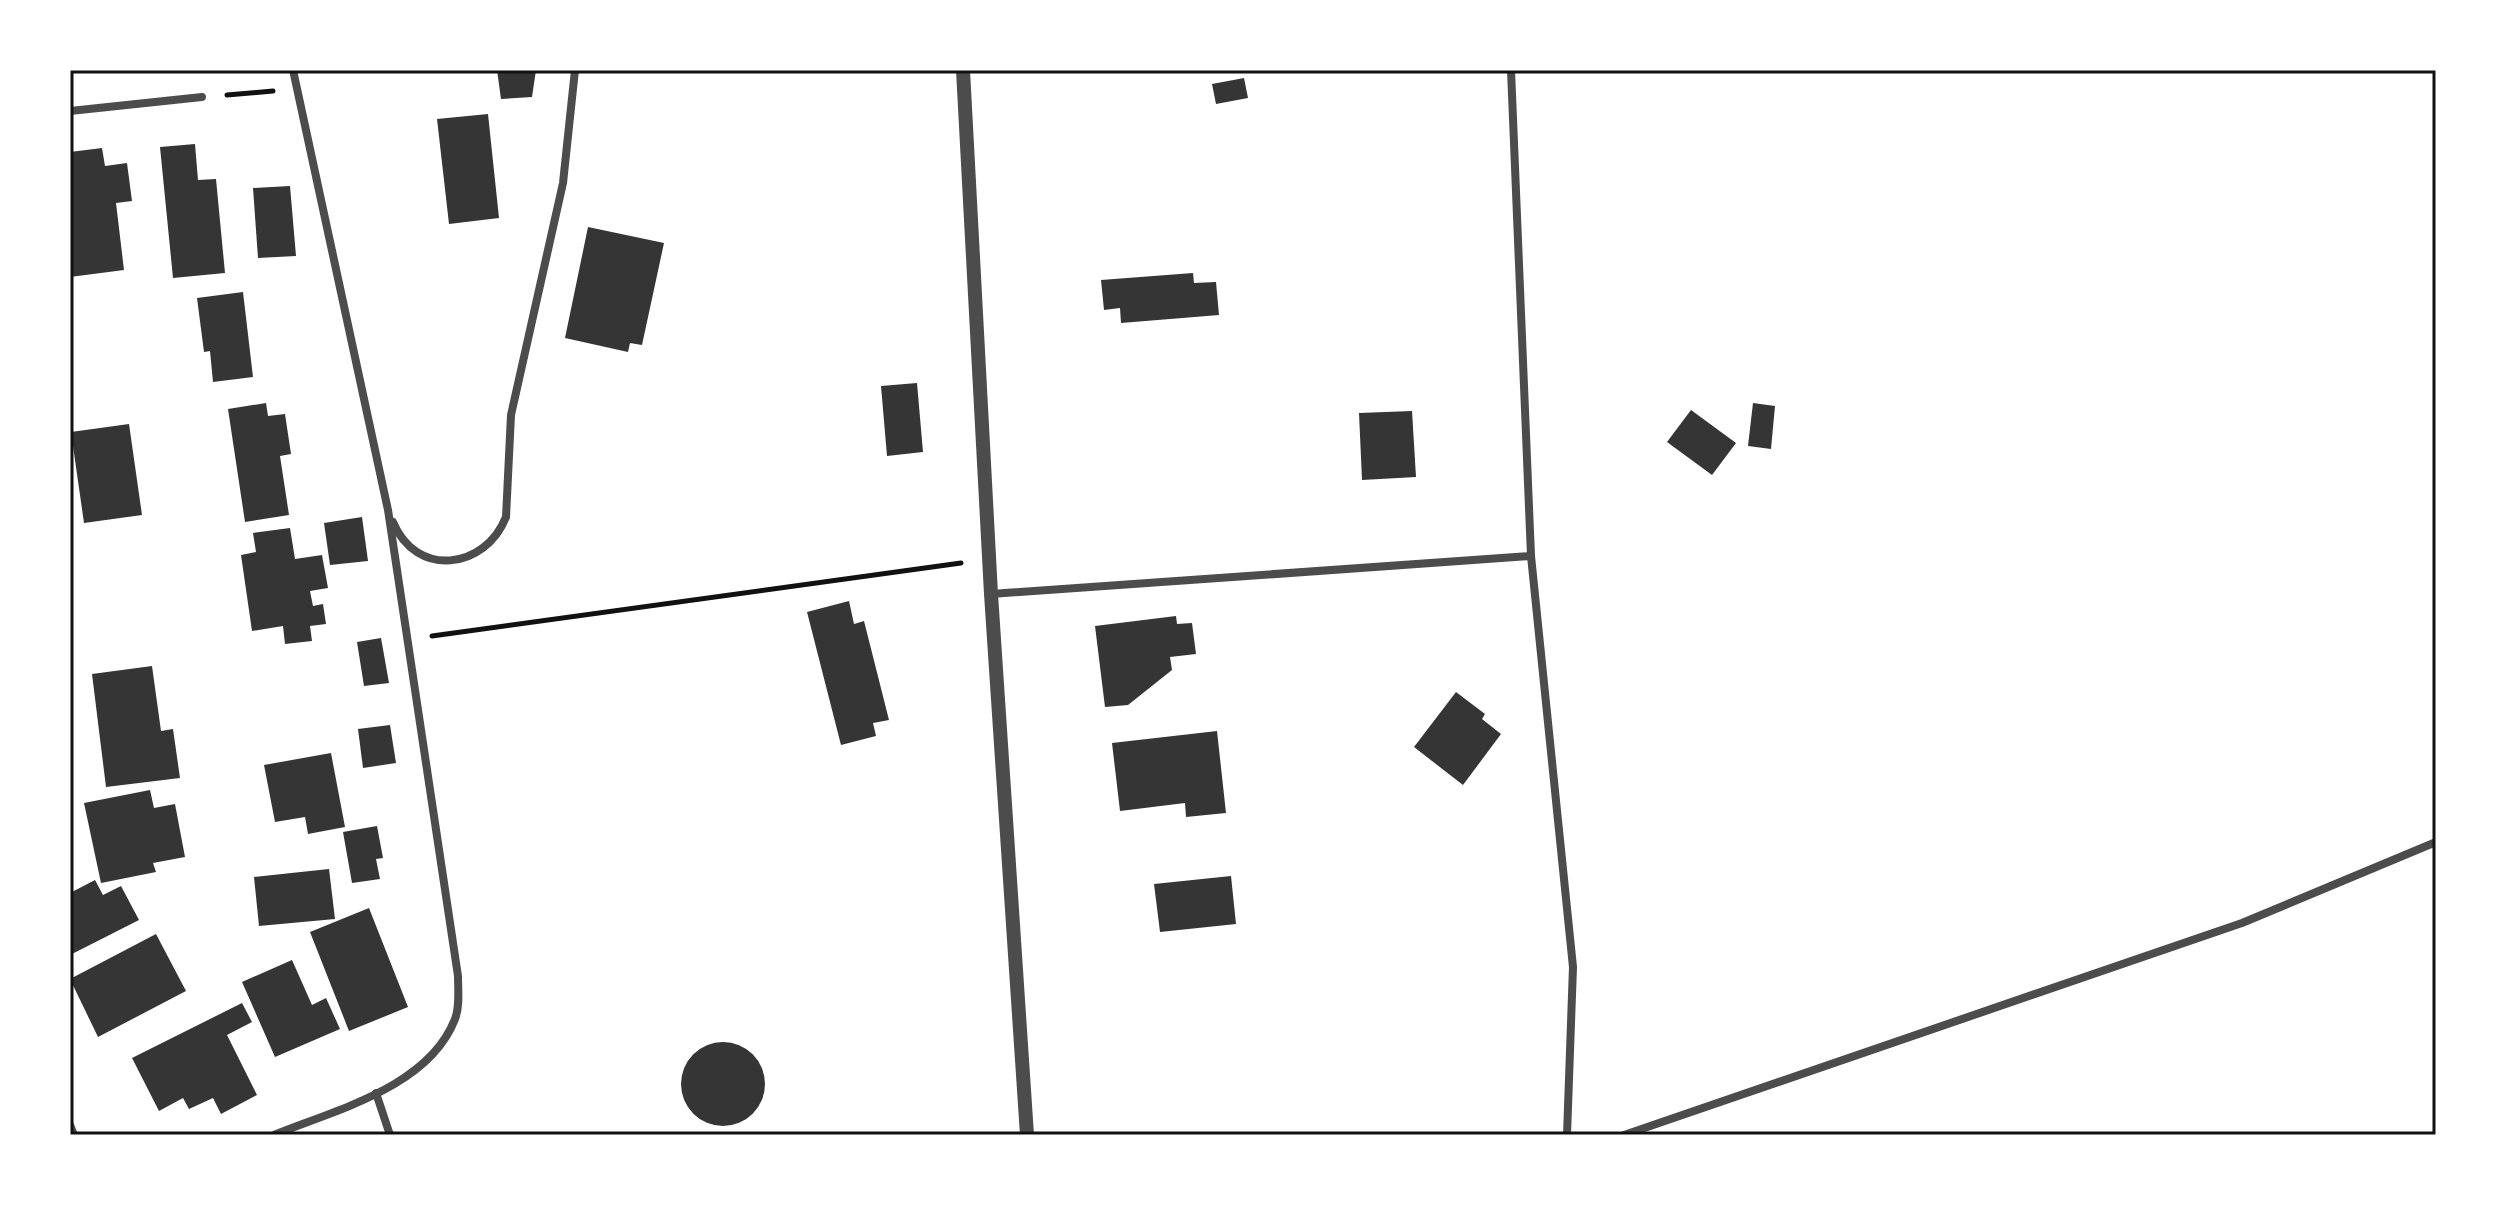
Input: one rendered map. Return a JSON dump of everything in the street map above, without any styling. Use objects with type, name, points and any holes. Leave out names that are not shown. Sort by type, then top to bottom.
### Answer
[{"type":"street","points":[[274,1135],[376,1093],[410,1073],[437,1050],[456,1017],[458,976],[388,510],[293,70]]},
{"type":"street","points":[[388,510],[405,542],[434,559],[466,558],[480,552],[501,530],[506,517],[511,415],[563,183],[575,70]]},
{"type":"street","points":[[963,70],[991,594],[1027,1135]]},
{"type":"street","points":[[1511,70],[1531,556],[1573,967],[1567,1135]]},
{"type":"street","points":[[70,111],[202,97]]},
{"type":"street","points":[[991,594],[1531,556]]},
{"type":"street","points":[[1624,1135],[2242,923],[2436,842]]},
{"type":"street","points":[[376,1093],[390,1135]]},
{"type":"street","points":[[70,1125],[74,1135]]},
{"type":"path","points":[[202,97],[296,89]]},
{"type":"path","points":[[408,639],[989,559]]},
{"type":"building","points":[[497,70],[536,70],[532,97],[501,99]]},
{"type":"building","points":[[1244,78],[1248,98],[1216,104],[1212,84]]},
{"type":"building","points":[[488,114],[499,218],[449,224],[437,119]]},
{"type":"building","points":[[195,144],[198,180],[216,179],[225,273],[173,278],[160,147]]},
{"type":"building","points":[[102,148],[105,166],[127,163],[132,201],[116,203],[124,270],[70,277],[70,152]]},
{"type":"building","points":[[290,186],[296,256],[258,258],[253,188]]},
{"type":"building","points":[[588,227],[664,243],[642,345],[630,343],[628,352],[565,338]]},
{"type":"building","points":[[1193,273],[1194,283],[1216,282],[1219,315],[1121,323],[1120,308],[1104,310],[1101,280]]},
{"type":"building","points":[[243,292],[253,377],[213,382],[210,351],[204,352],[197,298]]},
{"type":"building","points":[[917,383],[923,452],[887,456],[881,386]]},
{"type":"building","points":[[266,403],[268,416],[285,414],[291,454],[280,456],[289,515],[245,522],[228,409]]},
{"type":"building","points":[[1753,403],[1775,406],[1771,449],[1748,446]]},
{"type":"building","points":[[1691,410],[1736,443],[1712,475],[1667,442]]},
{"type":"building","points":[[1412,411],[1416,477],[1362,480],[1359,413]]},
{"type":"building","points":[[129,424],[142,515],[84,523],[71,432]]},
{"type":"building","points":[[362,517],[368,561],[330,565],[324,523]]},
{"type":"building","points":[[290,528],[295,559],[322,555],[328,588],[310,591],[313,606],[323,604],[326,624],[310,626],[312,641],[285,644],[283,626],[252,631],[241,555],[256,552],[253,533]]},
{"type":"building","points":[[849,601],[854,624],[864,621],[889,720],[873,723],[876,736],[841,745],[807,612]]},
{"type":"building","points":[[1176,616],[1177,624],[1192,623],[1196,654],[1170,657],[1172,670],[1128,705],[1105,707],[1095,626]]},
{"type":"building","points":[[381,638],[389,683],[364,686],[357,642]]},
{"type":"building","points":[[152,666],[161,731],[173,729],[180,778],[106,787],[92,674]]},
{"type":"building","points":[[1456,692],[1485,714],[1482,719],[1501,734],[1463,785],[1414,747]]},
{"type":"building","points":[[390,725],[396,763],[363,768],[358,729]]},
{"type":"building","points":[[1217,731],[1226,813],[1186,817],[1185,803],[1120,811],[1112,743]]},
{"type":"building","points":[[331,753],[345,827],[308,834],[305,817],[275,822],[264,765]]},
{"type":"building","points":[[150,790],[154,808],[175,804],[185,857],[153,863],[156,872],[101,883],[84,803]]},
{"type":"building","points":[[377,826],[383,858],[376,859],[380,879],[352,883],[343,832]]},
{"type":"building","points":[[329,869],[335,919],[259,926],[254,877]]},
{"type":"building","points":[[1231,876],[1236,924],[1160,932],[1154,884]]},
{"type":"building","points":[[95,880],[103,895],[121,886],[139,920],[70,955],[70,893]]},
{"type":"building","points":[[369,908],[408,1007],[349,1031],[310,932]]},
{"type":"building","points":[[156,934],[186,991],[98,1037],[70,979]]},
{"type":"building","points":[[292,960],[312,1005],[326,998],[340,1029],[275,1057],[242,982]]},
{"type":"building","points":[[242,1003],[252,1022],[227,1035],[257,1095],[221,1114],[213,1098],[189,1109],[183,1098],[159,1111],[132,1058]]},
{"type":"building","points":[[723,1042],[739,1045],[753,1054],[762,1068],[765,1084],[762,1100],[753,1114],[739,1123],[723,1126],[707,1123],[693,1114],[684,1100],[681,1084],[684,1068],[693,1054],[707,1045]]}]
